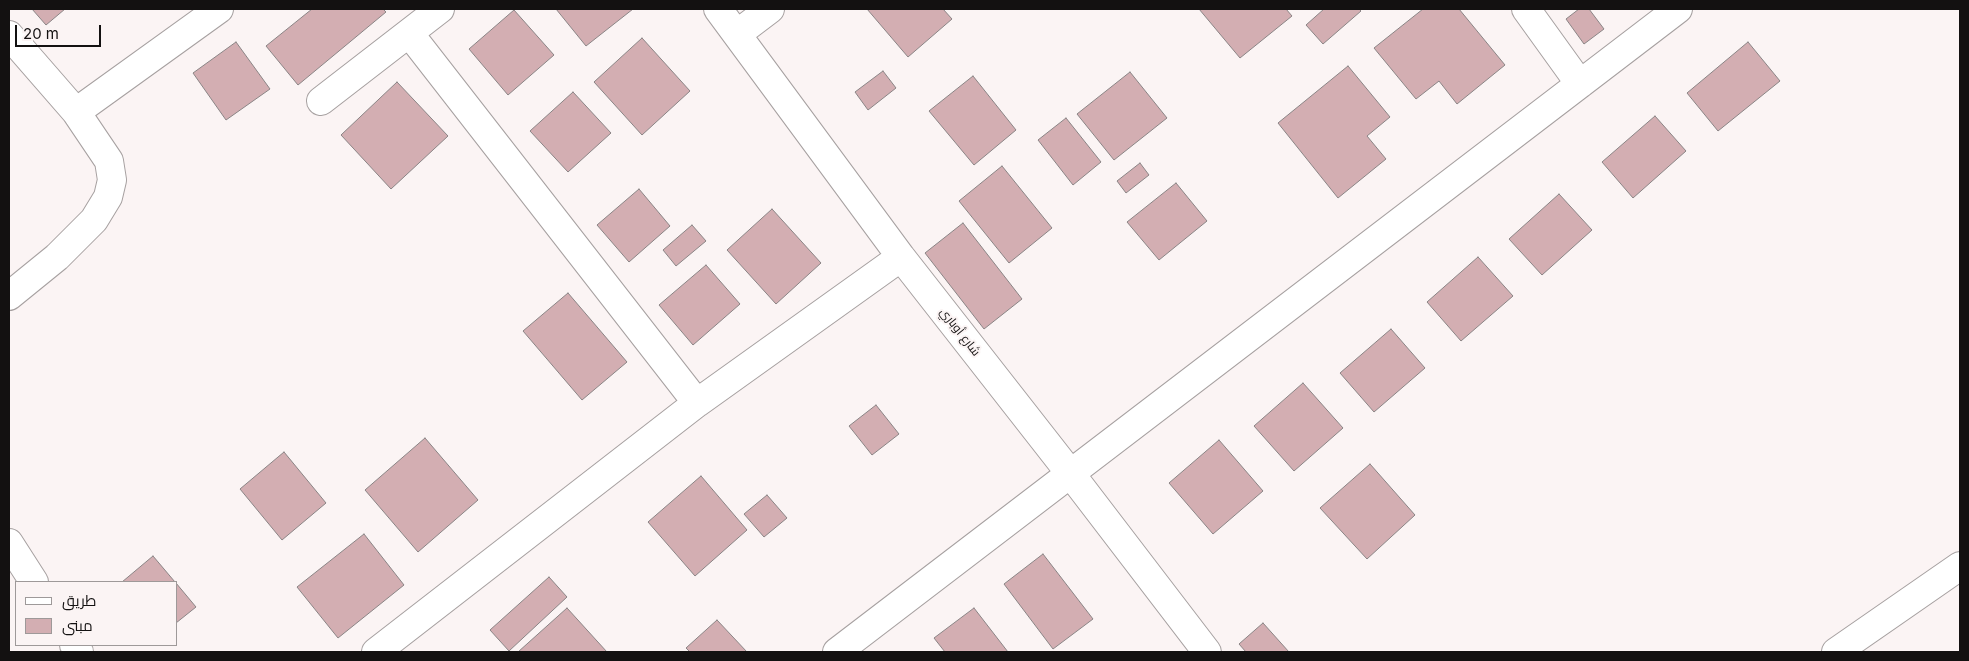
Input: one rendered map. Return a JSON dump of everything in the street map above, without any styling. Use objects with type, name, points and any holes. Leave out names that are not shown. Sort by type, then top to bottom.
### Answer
[{"type":"street","points":[[76,112],[219,9]]},
{"type":"street","points":[[321,102],[440,9]]},
{"type":"street","name":"شارع أوباري","points":[[718,9],[901,257],[1207,652]]},
{"type":"street","points":[[737,34],[770,9]]},
{"type":"street","points":[[1526,9],[1580,84]]},
{"type":"street","points":[[837,652],[1678,9]]},
{"type":"street","points":[[409,33],[697,403]]},
{"type":"street","points":[[9,35],[76,112],[109,161],[112,180],[108,197],[94,220],[57,257],[9,296]]},
{"type":"street","points":[[376,652],[697,403],[901,257]]},
{"type":"street","points":[[9,543],[33,581]]},
{"type":"street","points":[[1836,652],[1960,566]]},
{"type":"building","points":[[32,9],[65,9],[46,25]]},
{"type":"building","points":[[312,9],[383,9],[386,12],[298,85],[266,46]]},
{"type":"building","points":[[556,9],[633,9],[586,46]]},
{"type":"building","points":[[867,9],[943,9],[952,19],[908,57]]},
{"type":"building","points":[[1199,9],[1286,9],[1292,16],[1240,58]]},
{"type":"building","points":[[1324,9],[1359,9],[1361,11],[1323,44],[1306,25]]},
{"type":"building","points":[[1423,9],[1459,9],[1505,65],[1457,104],[1439,81],[1416,99],[1374,48]]},
{"type":"building","points":[[1579,9],[1589,9],[1604,29],[1584,44],[1566,19]]},
{"type":"building","points":[[514,10],[554,55],[508,95],[469,49]]},
{"type":"building","points":[[642,38],[690,91],[642,135],[594,82]]},
{"type":"building","points":[[236,42],[270,89],[226,120],[193,73]]},
{"type":"building","points":[[1748,42],[1780,81],[1718,131],[1687,93]]},
{"type":"building","points":[[1348,66],[1390,117],[1367,136],[1386,159],[1338,198],[1278,123]]},
{"type":"building","points":[[883,71],[896,88],[868,110],[855,92]]},
{"type":"building","points":[[1130,72],[1167,118],[1114,160],[1077,114]]},
{"type":"building","points":[[973,76],[1016,130],[974,165],[929,111]]},
{"type":"building","points":[[397,82],[448,136],[391,189],[341,135]]},
{"type":"building","points":[[573,92],[611,133],[568,172],[530,131]]},
{"type":"building","points":[[1655,116],[1686,151],[1633,198],[1602,162]]},
{"type":"building","points":[[1066,118],[1101,162],[1073,185],[1038,140]]},
{"type":"building","points":[[1140,163],[1149,175],[1126,193],[1117,181]]},
{"type":"building","points":[[1002,166],[1052,228],[1009,263],[959,201]]},
{"type":"building","points":[[1176,183],[1207,221],[1159,260],[1127,222]]},
{"type":"building","points":[[639,189],[670,226],[629,262],[597,225]]},
{"type":"building","points":[[1559,194],[1592,230],[1542,275],[1509,239]]},
{"type":"building","points":[[772,209],[821,263],[776,304],[727,250]]},
{"type":"building","points":[[963,223],[1022,299],[984,329],[925,253]]},
{"type":"building","points":[[692,225],[706,241],[676,266],[663,250]]},
{"type":"building","points":[[1478,257],[1513,296],[1461,341],[1427,302]]},
{"type":"building","points":[[706,265],[740,304],[693,345],[659,305]]},
{"type":"building","points":[[568,293],[627,362],[582,400],[523,331]]},
{"type":"building","points":[[1391,329],[1425,368],[1374,412],[1340,373]]},
{"type":"building","points":[[1303,383],[1343,428],[1294,471],[1254,426]]},
{"type":"building","points":[[876,405],[899,434],[872,455],[849,426]]},
{"type":"building","points":[[425,438],[478,500],[418,552],[365,490]]},
{"type":"building","points":[[1219,440],[1263,491],[1213,534],[1169,483]]},
{"type":"building","points":[[284,452],[326,503],[282,540],[240,489]]},
{"type":"building","points":[[1370,464],[1415,515],[1367,559],[1320,508]]},
{"type":"building","points":[[701,476],[747,530],[695,576],[648,522]]},
{"type":"building","points":[[767,495],[787,518],[764,537],[744,514]]},
{"type":"building","points":[[364,534],[404,585],[338,638],[297,587]]},
{"type":"building","points":[[1043,554],[1093,619],[1053,649],[1004,584]]},
{"type":"building","points":[[153,556],[174,581],[123,581]]},
{"type":"building","points":[[549,577],[567,597],[509,651],[490,630]]},
{"type":"building","points":[[178,585],[196,607],[178,621]]},
{"type":"building","points":[[567,608],[607,652],[518,652]]},
{"type":"building","points":[[974,608],[1008,652],[945,652],[934,638]]},
{"type":"building","points":[[717,620],[747,652],[690,652],[686,648]]},
{"type":"building","points":[[1263,623],[1289,652],[1246,652],[1239,644]]}]
